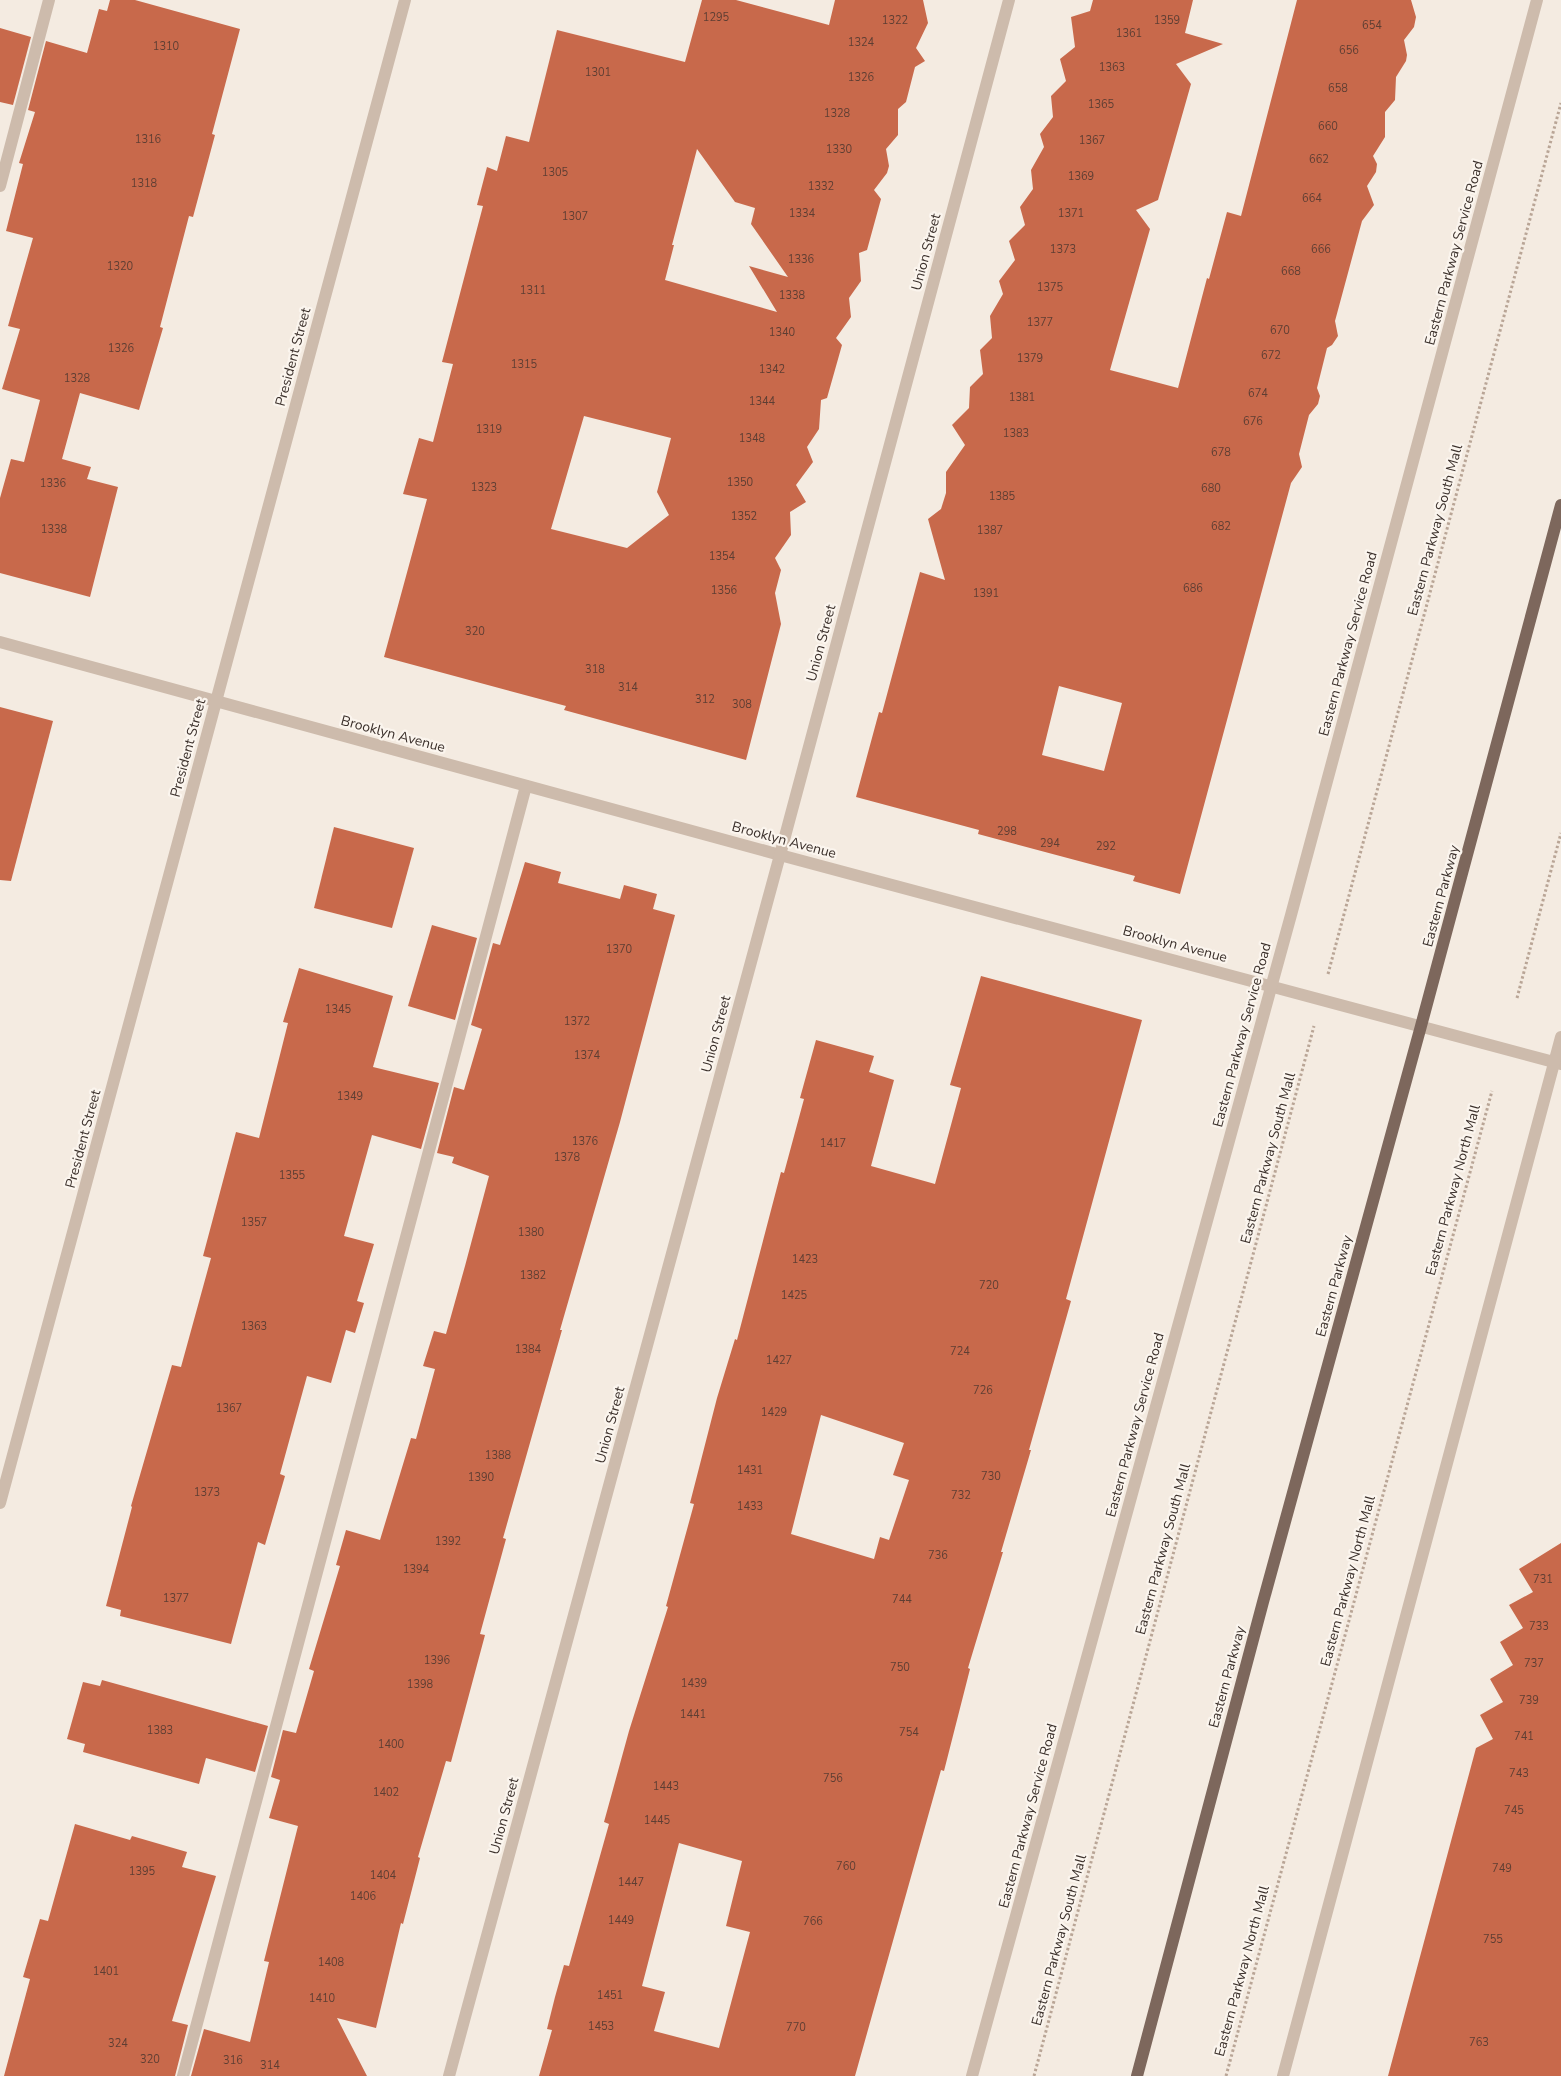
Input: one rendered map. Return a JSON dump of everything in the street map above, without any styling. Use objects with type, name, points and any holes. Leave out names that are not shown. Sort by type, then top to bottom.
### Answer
[{"type":"main road","name":"Eastern Parkway","points":[[1137,2076],[1263,1602],[1561,505]]},
{"type":"street","points":[[0,186],[49,0]]},
{"type":"street","name":"President Street","points":[[0,1503],[404,0]]},
{"type":"street","name":"Union Street","points":[[449,2076],[780,855],[1009,0]]},
{"type":"street","name":"Eastern Parkway Service Road","points":[[972,2076],[1271,985],[1537,0]]},
{"type":"street","name":"Brooklyn Avenue","points":[[0,642],[780,855],[1558,1063]]},
{"type":"street","points":[[184,2076],[526,786]]},
{"type":"street","points":[[1283,2076],[1558,1063],[1561,1037]]},
{"type":"path","name":"Eastern Parkway South Mall","points":[[1330,963],[1561,103]]},
{"type":"path","points":[[1517,998],[1561,833]]},
{"type":"path","name":"Eastern Parkway South Mall","points":[[1034,2076],[1313,1028]]},
{"type":"path","name":"Eastern Parkway North Mall","points":[[1226,2076],[1492,1091]]},
{"type":"building","points":[[110,0],[135,0],[240,29],[212,134],[215,135],[193,217],[189,216],[160,327],[163,328],[139,410],[80,393],[62,459],[91,467],[87,479],[118,487],[90,597],[0,573],[0,498],[11,459],[24,462],[40,400],[2,389],[20,329],[8,326],[33,238],[6,231],[23,164],[19,163],[35,112],[28,110],[46,41],[87,53],[99,9],[107,11]]},
{"type":"building","points":[[702,0],[736,0],[829,25],[835,0],[923,0],[928,23],[916,48],[925,61],[915,67],[906,102],[898,109],[898,135],[886,149],[889,166],[887,173],[874,190],[881,199],[867,250],[859,253],[861,281],[849,298],[851,317],[836,338],[842,345],[827,398],[821,400],[819,429],[807,447],[813,462],[796,485],[806,502],[790,512],[791,535],[775,558],[781,570],[775,593],[781,624],[746,760],[564,710],[566,706],[384,657],[427,499],[403,494],[419,438],[433,442],[453,364],[442,362],[483,206],[477,205],[487,167],[497,171],[506,136],[529,142],[557,30],[685,62]],"holes":[[[697,149],[735,202],[755,208],[751,224],[788,277],[749,266],[777,312],[665,280],[674,245],[672,245]],[[584,416],[671,438],[657,492],[669,515],[627,548],[551,529]]]},
{"type":"building","points":[[1093,0],[1193,0],[1185,33],[1223,44],[1176,64],[1191,84],[1158,200],[1136,210],[1150,229],[1110,370],[1178,388],[1207,278],[1209,279],[1227,212],[1241,216],[1297,0],[1411,0],[1416,17],[1414,27],[1404,40],[1407,55],[1406,61],[1396,77],[1395,100],[1385,112],[1385,137],[1373,156],[1377,164],[1376,172],[1367,186],[1374,205],[1362,221],[1335,321],[1338,336],[1332,345],[1327,348],[1317,388],[1320,396],[1318,404],[1309,415],[1299,454],[1302,467],[1291,483],[1180,894],[1133,881],[1135,876],[978,834],[979,830],[856,797],[879,712],[882,713],[920,572],[945,580],[928,519],[941,509],[946,493],[946,472],[965,445],[952,425],[969,408],[970,387],[983,374],[980,350],[992,338],[990,316],[1003,294],[999,281],[1015,260],[1009,241],[1025,225],[1020,207],[1033,189],[1031,170],[1044,147],[1040,134],[1053,117],[1051,96],[1066,81],[1060,59],[1075,47],[1071,17],[1090,11]],"holes":[[[1059,686],[1122,703],[1104,771],[1042,755]]]},
{"type":"building","points":[[0,28],[31,37],[13,105],[0,102]]},
{"type":"building","points":[[0,707],[53,721],[11,881],[0,880]]},
{"type":"building","points":[[334,827],[414,848],[392,928],[314,908]]},
{"type":"building","points":[[525,862],[561,872],[558,883],[620,899],[624,885],[657,894],[653,909],[675,915],[620,1122],[503,1538],[506,1539],[480,1634],[485,1635],[451,1762],[446,1761],[418,1857],[420,1858],[403,1924],[401,1923],[376,2028],[337,2018],[367,2076],[191,2076],[204,2029],[250,2042],[269,1962],[264,1961],[298,1826],[269,1818],[280,1780],[271,1777],[283,1730],[296,1733],[314,1671],[309,1669],[340,1566],[336,1565],[346,1530],[380,1540],[411,1438],[416,1439],[435,1369],[423,1366],[434,1331],[446,1334],[465,1266],[489,1176],[452,1163],[454,1157],[437,1153],[454,1087],[464,1090],[482,1029],[471,1025],[493,943],[500,945]]},
{"type":"building","points":[[432,925],[477,938],[455,1020],[408,1006]]},
{"type":"building","points":[[299,968],[393,996],[373,1067],[439,1083],[421,1149],[372,1135],[344,1236],[374,1244],[357,1301],[364,1303],[355,1333],[346,1330],[331,1383],[307,1376],[280,1474],[285,1476],[265,1545],[258,1542],[231,1644],[120,1616],[121,1610],[106,1606],[131,1506],[172,1365],[181,1367],[211,1258],[203,1256],[236,1132],[259,1138],[288,1023],[283,1022]]},
{"type":"building","points":[[981,976],[1142,1020],[1066,1299],[1071,1301],[1029,1450],[1031,1450],[968,1668],[970,1669],[944,1771],[941,1770],[855,2076],[539,2076],[552,2030],[547,2029],[555,1997],[564,1965],[569,1966],[609,1824],[604,1822],[629,1731],[668,1607],[666,1606],[694,1504],[690,1503],[717,1398],[735,1339],[737,1340],[781,1172],[784,1173],[804,1099],[800,1098],[816,1040],[874,1056],[869,1072],[894,1080],[871,1166],[935,1184],[961,1088],[950,1085]],"holes":[[[821,1415],[904,1443],[893,1475],[909,1480],[889,1540],[880,1537],[874,1559],[791,1534]],[[679,1843],[742,1861],[726,1926],[750,1932],[719,2048],[654,2031],[665,1992],[642,1986]]]},
{"type":"building","points":[[1561,1543],[1561,2076],[1388,2076],[1476,1748],[1493,1739],[1480,1715],[1503,1702],[1490,1679],[1513,1665],[1500,1642],[1523,1628],[1509,1605],[1533,1592],[1519,1569]]},
{"type":"building","points":[[102,1680],[268,1726],[255,1772],[206,1758],[199,1784],[83,1752],[85,1744],[67,1739],[83,1682],[100,1686]]},
{"type":"building","points":[[75,1824],[130,1840],[132,1836],[187,1852],[182,1867],[216,1876],[172,2021],[188,2025],[175,2076],[4,2076],[30,1979],[23,1977],[40,1919],[48,1921]]}]
